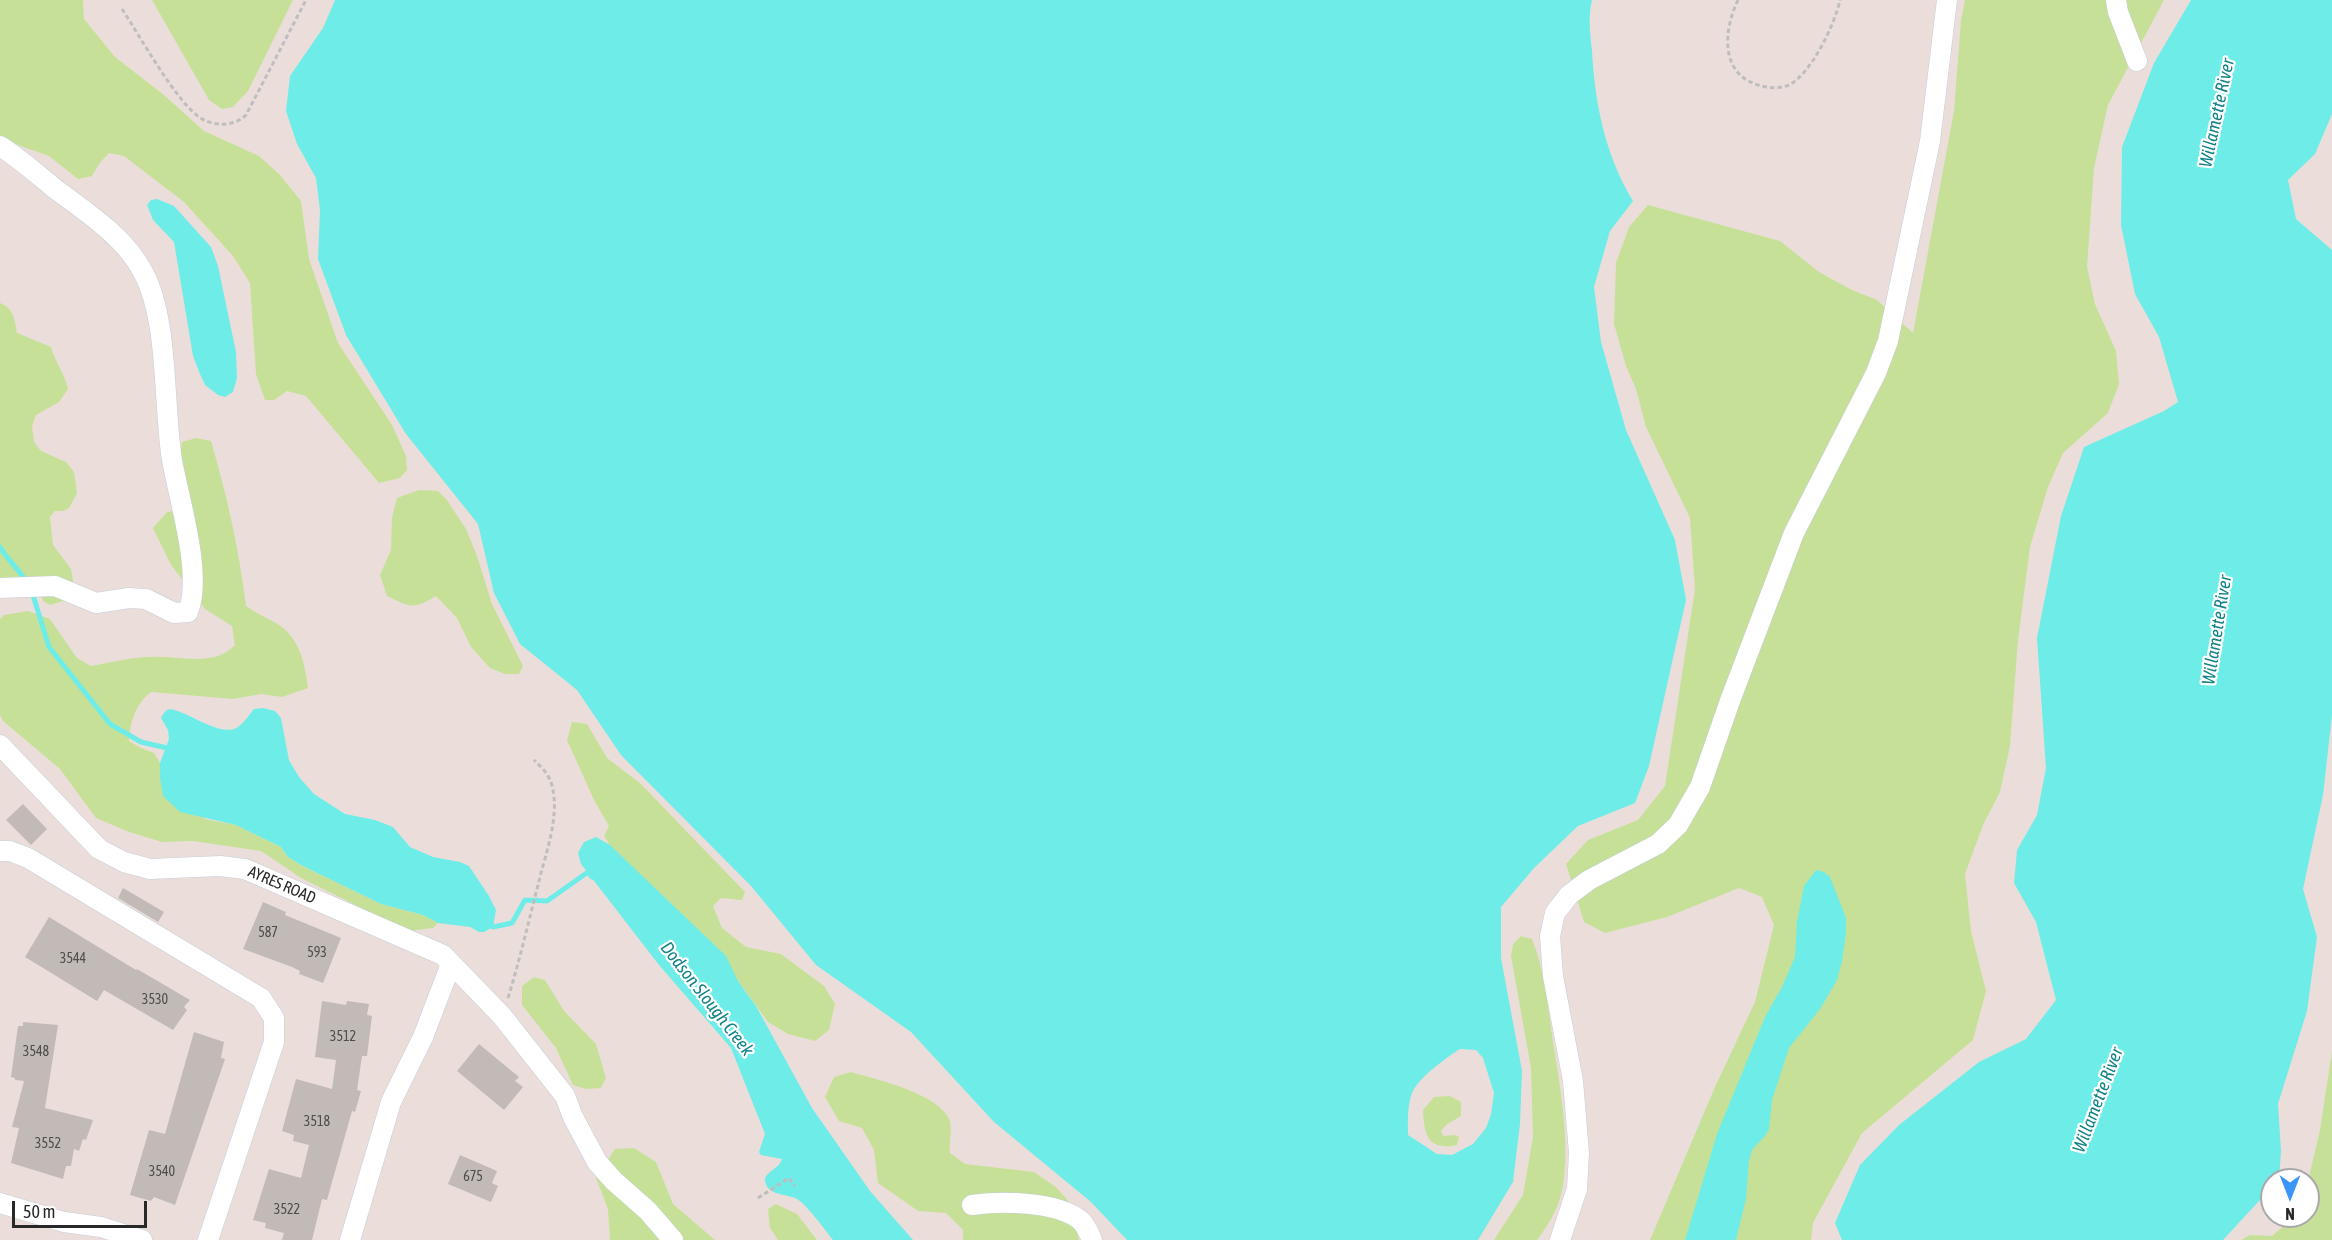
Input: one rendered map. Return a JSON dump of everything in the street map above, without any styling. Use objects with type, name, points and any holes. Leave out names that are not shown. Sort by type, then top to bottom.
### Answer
[{"type":"street","points":[[1560,1240],[1577,1189],[1579,1153],[1573,1082],[1553,976],[1550,936],[1555,914],[1569,895],[1589,880],[1658,844],[1678,825],[1700,787],[1731,698],[1794,533],[1876,373],[1888,340],[1930,141],[1947,0]]},
{"type":"street","points":[[2116,0],[2118,12],[2137,61]]},
{"type":"street","points":[[0,147],[109,231],[132,255],[151,289],[160,336],[172,459],[187,532],[194,592],[188,612],[183,614],[174,613],[146,599],[129,598],[96,603],[59,586],[7,587]]},
{"type":"street","name":"AYRES ROAD","points":[[0,745],[99,849],[124,862],[150,869],[220,866],[245,869],[442,955],[502,1016],[565,1095],[573,1117],[597,1162],[614,1181],[648,1211],[673,1240]]},
{"type":"street","points":[[0,851],[10,851],[28,858],[261,999],[274,1018],[274,1042],[208,1240]]},
{"type":"street","points":[[350,1240],[391,1102],[423,1037],[451,964]]},
{"type":"street","points":[[972,1204],[1018,1202],[1051,1207],[1079,1219],[1092,1240]]},
{"type":"street","points":[[0,1203],[64,1222],[101,1227],[142,1240]]},
{"type":"path","points":[[122,9],[178,94],[194,112],[213,123],[224,124],[236,122],[246,115],[306,0]]},
{"type":"path","points":[[1738,0],[1729,18],[1728,50],[1735,70],[1749,82],[1769,89],[1788,85],[1802,75],[1833,23],[1840,0]]},
{"type":"path","points":[[502,1016],[520,958],[548,846],[554,808],[550,780],[534,760]]},
{"type":"path","points":[[758,1198],[789,1178],[795,1186]]},
{"type":"green space","points":[[0,0],[83,0],[84,19],[115,57],[164,95],[204,131],[259,156],[280,175],[301,201],[309,259],[338,343],[392,425],[406,456],[407,470],[400,478],[379,483],[306,396],[287,391],[274,400],[265,400],[256,374],[250,283],[233,256],[184,202],[124,156],[109,153],[92,176],[78,179],[49,156],[18,145],[0,135]]},
{"type":"green space","points":[[152,0],[293,0],[248,91],[233,107],[222,109],[209,100]]},
{"type":"green space","points":[[1965,0],[2164,0],[2108,105],[2094,168],[2087,267],[2095,304],[2116,351],[2119,384],[2108,413],[2063,453],[2048,487],[2030,547],[2018,640],[2010,746],[2000,792],[1983,825],[1965,874],[1971,931],[1986,991],[1973,1040],[1862,1133],[1813,1223],[1811,1240],[1650,1240],[1715,1087],[1755,1002],[1774,925],[1762,897],[1739,888],[1667,917],[1605,933],[1584,922],[1566,864],[1588,840],[1638,820],[1665,786],[1695,589],[1690,518],[1646,427],[1614,324],[1616,263],[1629,227],[1648,205],[1780,241],[1819,272],[1852,290],[1877,300],[1913,333],[1954,111],[1961,20]]},
{"type":"green space","points":[[0,303],[11,312],[17,333],[51,347],[68,389],[59,402],[36,415],[32,426],[34,442],[41,451],[66,462],[74,472],[77,493],[69,508],[64,511],[55,511],[50,517],[53,545],[71,569],[74,586],[63,601],[50,605],[43,601],[40,592],[0,580]]},
{"type":"green space","points":[[196,438],[211,441],[232,523],[246,606],[279,625],[292,637],[303,661],[308,688],[282,697],[261,694],[233,699],[151,692],[141,702],[135,714],[129,741],[154,753],[160,763],[160,778],[205,819],[236,825],[281,847],[288,857],[301,865],[381,904],[423,915],[438,923],[433,928],[408,931],[301,878],[261,851],[193,841],[162,842],[129,832],[96,818],[60,769],[3,721],[0,715],[0,619],[4,615],[28,611],[50,619],[77,658],[91,666],[143,657],[206,658],[226,652],[235,645],[232,626],[205,609],[171,565],[153,528],[167,512],[174,511],[182,442]]},
{"type":"green space","points":[[419,490],[438,491],[447,500],[466,529],[492,604],[523,666],[519,674],[505,674],[490,668],[471,647],[457,618],[436,596],[416,605],[407,605],[387,596],[380,575],[391,550],[392,517],[397,498]]},
{"type":"green space","points":[[572,722],[587,724],[607,758],[641,784],[745,892],[742,900],[721,898],[713,906],[722,928],[746,947],[781,954],[824,986],[835,1004],[829,1030],[815,1041],[788,1034],[768,1022],[711,944],[661,894],[619,860],[604,836],[609,826],[594,800],[567,740]]},
{"type":"green space","points":[[1521,936],[1532,939],[1546,990],[1563,1110],[1564,1178],[1555,1211],[1537,1240],[1494,1240],[1523,1195],[1533,1137],[1531,1068],[1511,956],[1513,944]]},
{"type":"green space","points":[[534,977],[545,980],[564,1011],[596,1044],[606,1078],[601,1088],[586,1089],[573,1085],[556,1048],[522,1005],[522,986]]},
{"type":"green space","points":[[2332,1051],[2332,1240],[2241,1240],[2250,1235],[2272,1236],[2281,1228],[2320,1228],[2320,1168],[2311,1168],[2320,1130]]},
{"type":"green space","points":[[851,1072],[921,1095],[944,1111],[951,1128],[950,1153],[965,1164],[1034,1172],[1056,1187],[1070,1203],[1079,1240],[963,1240],[963,1230],[946,1213],[918,1211],[878,1183],[874,1150],[862,1128],[839,1121],[825,1097],[834,1077]]},
{"type":"green space","points":[[1450,1096],[1461,1102],[1461,1116],[1441,1131],[1443,1136],[1459,1137],[1457,1145],[1440,1146],[1434,1143],[1427,1134],[1423,1110],[1434,1097]]},
{"type":"green space","points":[[634,1148],[656,1162],[673,1204],[715,1240],[610,1240],[608,1209],[596,1178],[615,1149]]},
{"type":"green space","points":[[776,1204],[797,1214],[817,1240],[778,1240],[770,1228],[768,1209]]},
{"type":"water","points":[[335,0],[1592,0],[1590,31],[1599,110],[1615,166],[1633,201],[1610,231],[1594,287],[1601,342],[1626,430],[1675,540],[1686,600],[1649,766],[1635,803],[1578,826],[1534,868],[1501,907],[1501,958],[1522,1071],[1520,1124],[1513,1182],[1478,1240],[1127,1240],[1091,1202],[994,1122],[911,1032],[816,965],[751,886],[621,755],[577,690],[520,644],[494,593],[478,524],[406,434],[346,335],[318,259],[320,210],[316,178],[297,144],[286,111],[290,76],[323,28]],"holes":[[[1460,1049],[1476,1050],[1483,1058],[1494,1093],[1486,1128],[1473,1144],[1452,1155],[1437,1154],[1408,1135],[1412,1093],[1426,1075],[1454,1053]]]},
{"type":"water","name":"Willamette River","points":[[2191,0],[2332,0],[2332,114],[2315,154],[2288,180],[2296,219],[2332,250],[2332,715],[2323,795],[2303,889],[2317,937],[2307,1011],[2278,1104],[2280,1168],[2260,1168],[2260,1200],[2223,1240],[1842,1240],[1835,1223],[1860,1165],[1899,1125],[1979,1062],[2026,1039],[2056,1000],[2036,922],[2014,883],[2017,850],[2037,815],[2046,768],[2037,638],[2061,516],[2084,447],[2164,411],[2178,402],[2159,337],[2135,294],[2121,225],[2122,147],[2154,63]]},
{"type":"water","points":[[157,199],[174,206],[211,247],[218,266],[236,352],[237,378],[233,392],[225,397],[218,395],[205,385],[193,356],[174,242],[153,220],[147,205],[151,200]]},
{"type":"water","points":[[263,708],[275,711],[281,718],[289,760],[299,777],[314,794],[345,814],[375,820],[393,827],[410,847],[433,857],[469,866],[496,910],[493,927],[479,932],[470,927],[438,923],[423,915],[381,904],[301,865],[288,857],[281,847],[236,825],[180,812],[163,796],[160,763],[169,739],[168,730],[161,718],[166,711],[180,712],[211,726],[230,730],[238,727],[254,709]]},
{"type":"water","points":[[596,837],[610,845],[726,956],[738,981],[756,1006],[812,1108],[870,1191],[913,1240],[833,1240],[799,1201],[769,1189],[766,1185],[766,1177],[782,1159],[761,1155],[759,1152],[765,1134],[731,1048],[659,965],[581,864],[578,853],[584,842]]},
{"type":"water","points":[[1816,870],[1830,877],[1846,918],[1842,961],[1837,980],[1820,1009],[1789,1048],[1772,1100],[1769,1129],[1752,1150],[1746,1199],[1736,1240],[1685,1240],[1717,1134],[1765,1017],[1795,957],[1797,921],[1804,886]]},
{"type":"building","points":[[23,804],[47,829],[31,845],[6,820]]},
{"type":"building","points":[[123,888],[164,912],[158,922],[118,898]]},
{"type":"building","points":[[263,902],[286,912],[285,915],[341,938],[323,983],[299,974],[300,971],[292,967],[243,949]]},
{"type":"building","points":[[49,917],[190,1000],[184,1007],[187,1010],[173,1030],[104,990],[97,1001],[25,957]]},
{"type":"building","points":[[322,1001],[346,1005],[347,1001],[369,1004],[367,1015],[372,1016],[367,1056],[362,1056],[357,1090],[361,1091],[355,1112],[352,1111],[327,1200],[322,1199],[312,1240],[282,1240],[284,1233],[265,1228],[266,1223],[253,1220],[269,1169],[301,1178],[309,1145],[293,1141],[294,1135],[282,1131],[296,1079],[332,1089],[336,1060],[315,1057]]},
{"type":"building","points":[[23,1022],[58,1025],[45,1108],[93,1120],[86,1140],[83,1139],[79,1151],[74,1149],[71,1166],[66,1166],[63,1179],[11,1163],[19,1128],[12,1127],[24,1081],[11,1077],[18,1026],[23,1026]]},
{"type":"building","points":[[194,1032],[224,1042],[221,1058],[225,1059],[175,1205],[154,1197],[151,1201],[130,1195],[149,1130],[165,1134]]},
{"type":"building","points":[[479,1044],[519,1077],[515,1081],[523,1087],[504,1110],[457,1071]]},
{"type":"building","points":[[460,1155],[497,1171],[492,1183],[498,1186],[491,1202],[448,1184]]},
{"type":"waterway","name":"Dodson Slough Creek","points":[[0,547],[27,583]]},
{"type":"waterway","name":"Dodson Slough Creek","points":[[32,592],[49,647],[110,724],[141,742],[167,748]]},
{"type":"waterway","name":"Dodson Slough Creek","points":[[493,927],[512,923],[525,900],[547,901],[588,872],[592,877]]}]
